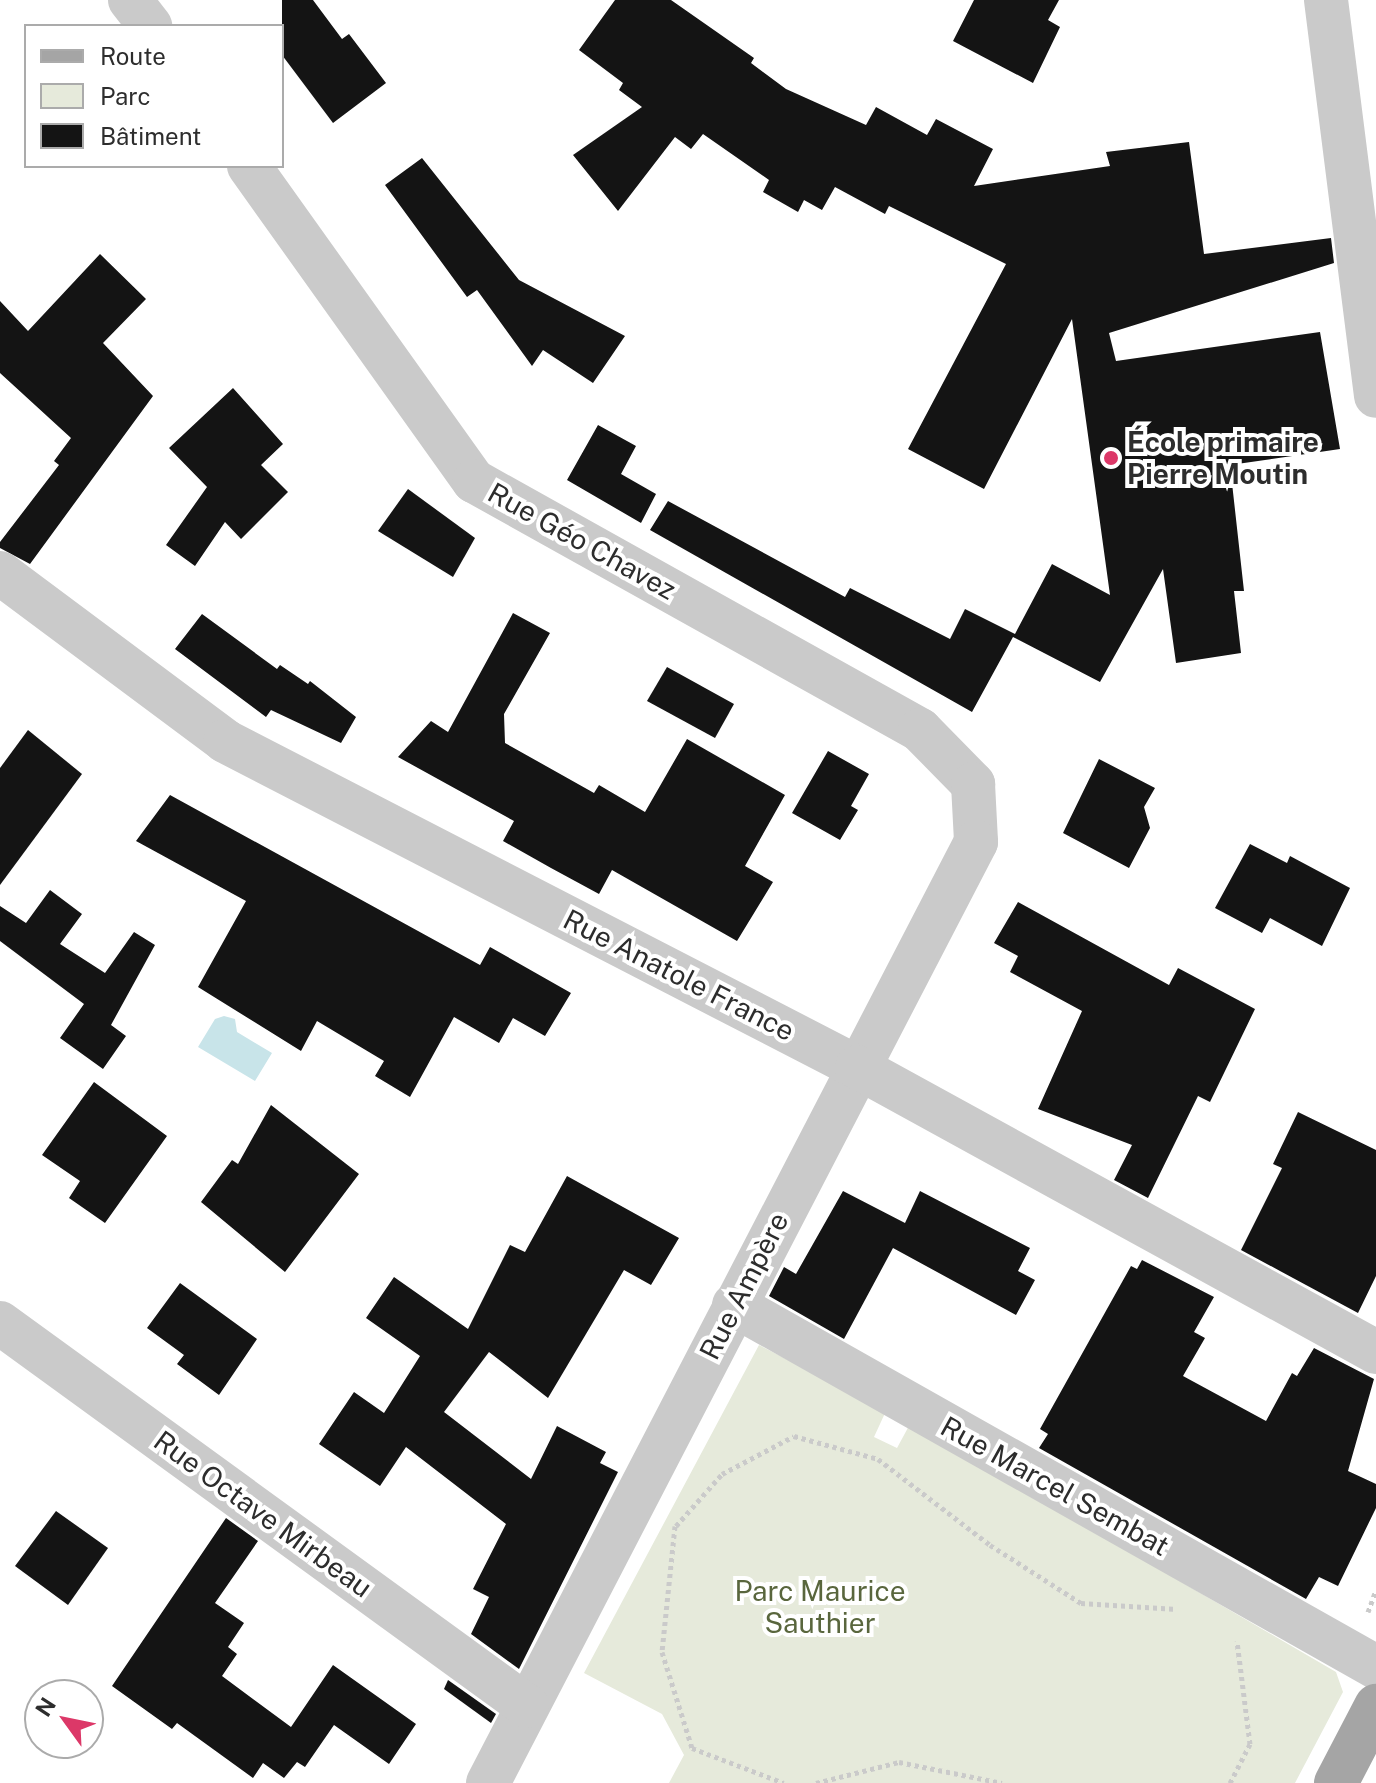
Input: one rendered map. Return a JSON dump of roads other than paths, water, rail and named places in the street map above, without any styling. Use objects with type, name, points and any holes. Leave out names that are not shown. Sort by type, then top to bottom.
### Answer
[{"type":"main road","points":[[1336,1783],[1376,1706]]},
{"type":"street","points":[[1326,0],[1376,396]]},
{"type":"street","name":"Rue Géo Chavez","points":[[250,168],[474,481],[920,730],[973,784]]},
{"type":"street","name":"Rue Anatole France","points":[[0,573],[225,741],[857,1067],[1376,1352]]},
{"type":"street","name":"Rue Ampère","points":[[488,1783],[976,842],[973,784]]},
{"type":"street","name":"Rue Marcel Sembat","points":[[734,1305],[1376,1667]]},
{"type":"street","name":"Rue Octave Mirbeau","points":[[0,1323],[527,1706]]},
{"type":"water","points":[[224,1016],[235,1019],[237,1032],[272,1053],[255,1081],[198,1047],[215,1019]]},
{"type":"place","name":"École primaire Pierre Moutin","points":[[1111,458]]},
{"type":"park label","name":"Parc Maurice Sauthier","points":[[820,1607]]}]
